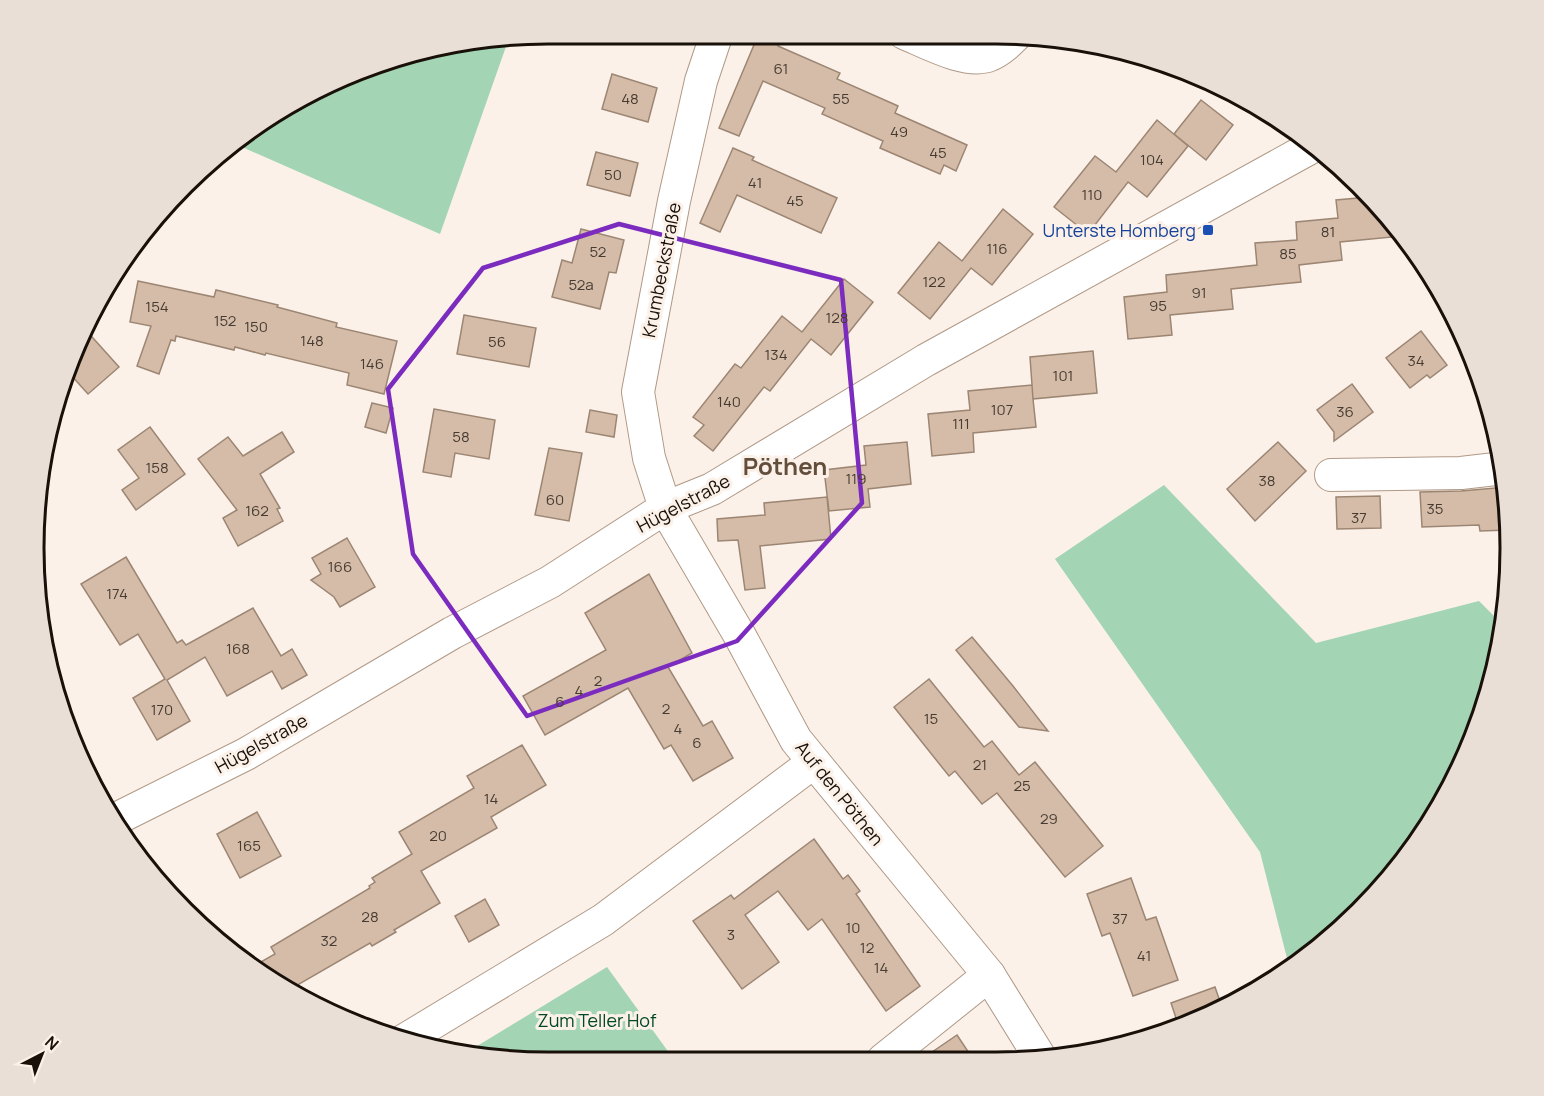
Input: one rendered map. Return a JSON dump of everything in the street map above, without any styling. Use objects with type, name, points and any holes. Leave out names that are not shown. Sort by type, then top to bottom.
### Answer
[{"type":"street","name":"Krumbeckstraße","points":[[665,508],[649,458],[638,392],[674,201],[701,81],[713,44]]},
{"type":"street","points":[[932,44],[964,57],[987,57],[1007,44]]},
{"type":"street","name":"Hügelstraße","points":[[121,816],[246,754],[452,633],[550,582],[665,508],[712,489],[926,360],[1306,150]]},
{"type":"street","points":[[1331,475],[1461,473],[1494,469]]},
{"type":"street","name":"Auf den Pöthen","points":[[665,508],[740,636],[796,740],[989,975],[1036,1050]]},
{"type":"street","points":[[415,1034],[603,920],[814,762]]},
{"type":"street","points":[[893,1052],[989,975]]},
{"type":"highlighted area","points":[[619,224],[841,280],[862,503],[737,641],[527,716],[413,554],[388,389],[483,268]]},
{"type":"green space","points":[[506,46],[440,234],[242,147],[296,111],[355,82],[386,70],[450,53]]},
{"type":"green space","points":[[1164,485],[1316,643],[1479,601],[1495,617],[1491,646],[1474,710],[1462,741],[1433,800],[1396,855],[1375,881],[1329,927],[1287,959],[1260,852],[1055,559]]},
{"type":"green space","name":"Zum Teller Hof","points":[[607,967],[668,1052],[548,1052],[476,1047]]},
{"type":"building","points":[[754,44],[779,44],[778,46],[840,73],[837,79],[898,106],[895,113],[967,145],[956,171],[944,165],[940,174],[880,148],[883,141],[822,114],[825,108],[763,81],[739,136],[719,128]]},
{"type":"building","points":[[612,74],[657,88],[648,122],[602,109]]},
{"type":"building","points":[[1201,100],[1233,125],[1206,160],[1174,134]]},
{"type":"building","points":[[1157,120],[1188,146],[1147,197],[1128,182],[1088,234],[1054,207],[1095,156],[1116,172]]},
{"type":"building","points":[[733,148],[754,157],[752,160],[837,198],[821,233],[737,195],[720,232],[700,223]]},
{"type":"building","points":[[596,152],[638,163],[630,196],[587,185]]},
{"type":"building","points":[[1359,198],[1393,237],[1340,242],[1342,260],[1299,265],[1301,282],[1231,289],[1233,309],[1170,315],[1172,335],[1128,339],[1124,297],[1167,292],[1166,275],[1257,265],[1255,243],[1297,240],[1296,222],[1338,218],[1336,200]]},
{"type":"building","points":[[1003,209],[1033,234],[992,285],[971,268],[930,319],[898,293],[939,242],[962,261]]},
{"type":"building","points":[[581,229],[624,240],[616,273],[609,272],[600,309],[552,297],[562,260],[572,263]]},
{"type":"building","points":[[844,279],[873,302],[831,355],[811,339],[770,391],[764,387],[713,451],[694,436],[704,425],[693,417],[735,364],[741,368],[782,316],[802,332]]},
{"type":"building","points":[[138,281],[214,297],[216,290],[278,305],[277,307],[337,323],[336,327],[397,341],[384,394],[347,385],[349,373],[266,353],[265,355],[235,347],[234,350],[176,336],[175,341],[171,340],[159,374],[137,366],[151,326],[130,322]]},
{"type":"building","points":[[464,315],[536,328],[529,367],[457,354]]},
{"type":"building","points":[[1421,331],[1447,365],[1430,378],[1427,375],[1410,388],[1386,358]]},
{"type":"building","points":[[91,336],[119,367],[88,394],[73,378]]},
{"type":"building","points":[[1093,351],[1097,393],[1033,399],[1036,427],[973,433],[974,452],[932,456],[928,414],[970,410],[968,391],[1032,385],[1030,357]]},
{"type":"building","points":[[1352,384],[1373,412],[1334,441],[1334,432],[1317,410]]},
{"type":"building","points":[[372,403],[393,408],[386,433],[365,427]]},
{"type":"building","points":[[434,409],[495,420],[489,459],[455,453],[451,477],[423,472]]},
{"type":"building","points":[[590,410],[617,415],[614,437],[586,432]]},
{"type":"building","points":[[150,427],[185,474],[136,510],[122,490],[139,478],[118,450]]},
{"type":"building","points":[[282,432],[294,452],[260,474],[280,508],[277,509],[283,521],[238,546],[223,518],[237,510],[198,459],[228,437],[243,456]]},
{"type":"building","points":[[907,442],[911,484],[868,489],[870,507],[829,511],[824,470],[866,465],[864,446]]},
{"type":"building","points":[[1278,442],[1306,471],[1255,521],[1227,489]]},
{"type":"building","points":[[549,448],[582,453],[569,521],[535,515]]},
{"type":"building","points":[[1497,488],[1499,530],[1480,531],[1479,525],[1422,527],[1420,492]]},
{"type":"building","points":[[1380,496],[1381,528],[1337,529],[1336,497]]},
{"type":"building","points":[[827,497],[831,539],[760,546],[765,588],[745,590],[738,540],[718,541],[717,519],[765,515],[764,503]]},
{"type":"building","points":[[347,538],[375,587],[340,607],[334,597],[311,580],[321,574],[312,558]]},
{"type":"building","points":[[126,557],[177,643],[182,640],[186,645],[253,608],[281,656],[292,649],[307,675],[282,689],[272,671],[227,696],[205,657],[167,680],[190,721],[157,740],[133,698],[165,679],[138,634],[120,645],[81,584]]},
{"type":"building","points":[[649,574],[692,653],[668,667],[703,726],[712,721],[733,758],[693,781],[671,745],[664,749],[628,688],[545,735],[523,696],[606,650],[585,613]]},
{"type":"building","points":[[972,637],[1048,731],[1019,727],[956,650]]},
{"type":"building","points":[[929,679],[984,747],[992,741],[1019,775],[1035,762],[1103,846],[1065,877],[997,793],[982,804],[955,771],[949,776],[894,707]]},
{"type":"building","points":[[522,745],[546,785],[491,817],[497,828],[421,871],[440,903],[394,930],[396,932],[372,946],[370,943],[297,985],[261,962],[275,954],[271,947],[370,888],[369,886],[375,882],[372,878],[412,854],[399,832],[474,788],[467,776]]},
{"type":"building","points":[[257,812],[281,856],[240,878],[217,834]]},
{"type":"building","points":[[814,839],[843,879],[848,875],[860,891],[856,894],[920,986],[886,1011],[822,919],[808,930],[778,891],[745,915],[779,962],[742,989],[693,921],[731,895],[734,899]]},
{"type":"building","points":[[1131,878],[1146,920],[1156,917],[1178,980],[1133,996],[1110,933],[1102,936],[1087,894]]},
{"type":"building","points":[[485,899],[499,925],[469,942],[455,916]]},
{"type":"building","points":[[1215,987],[1219,1000],[1176,1019],[1171,1003]]},
{"type":"building","points":[[957,1035],[968,1052],[932,1052]]},
{"type":"place","name":"Unterste Homberg","points":[[1208,230]]},
{"type":"district","name":"Pöthen","points":[[785,465]]}]
